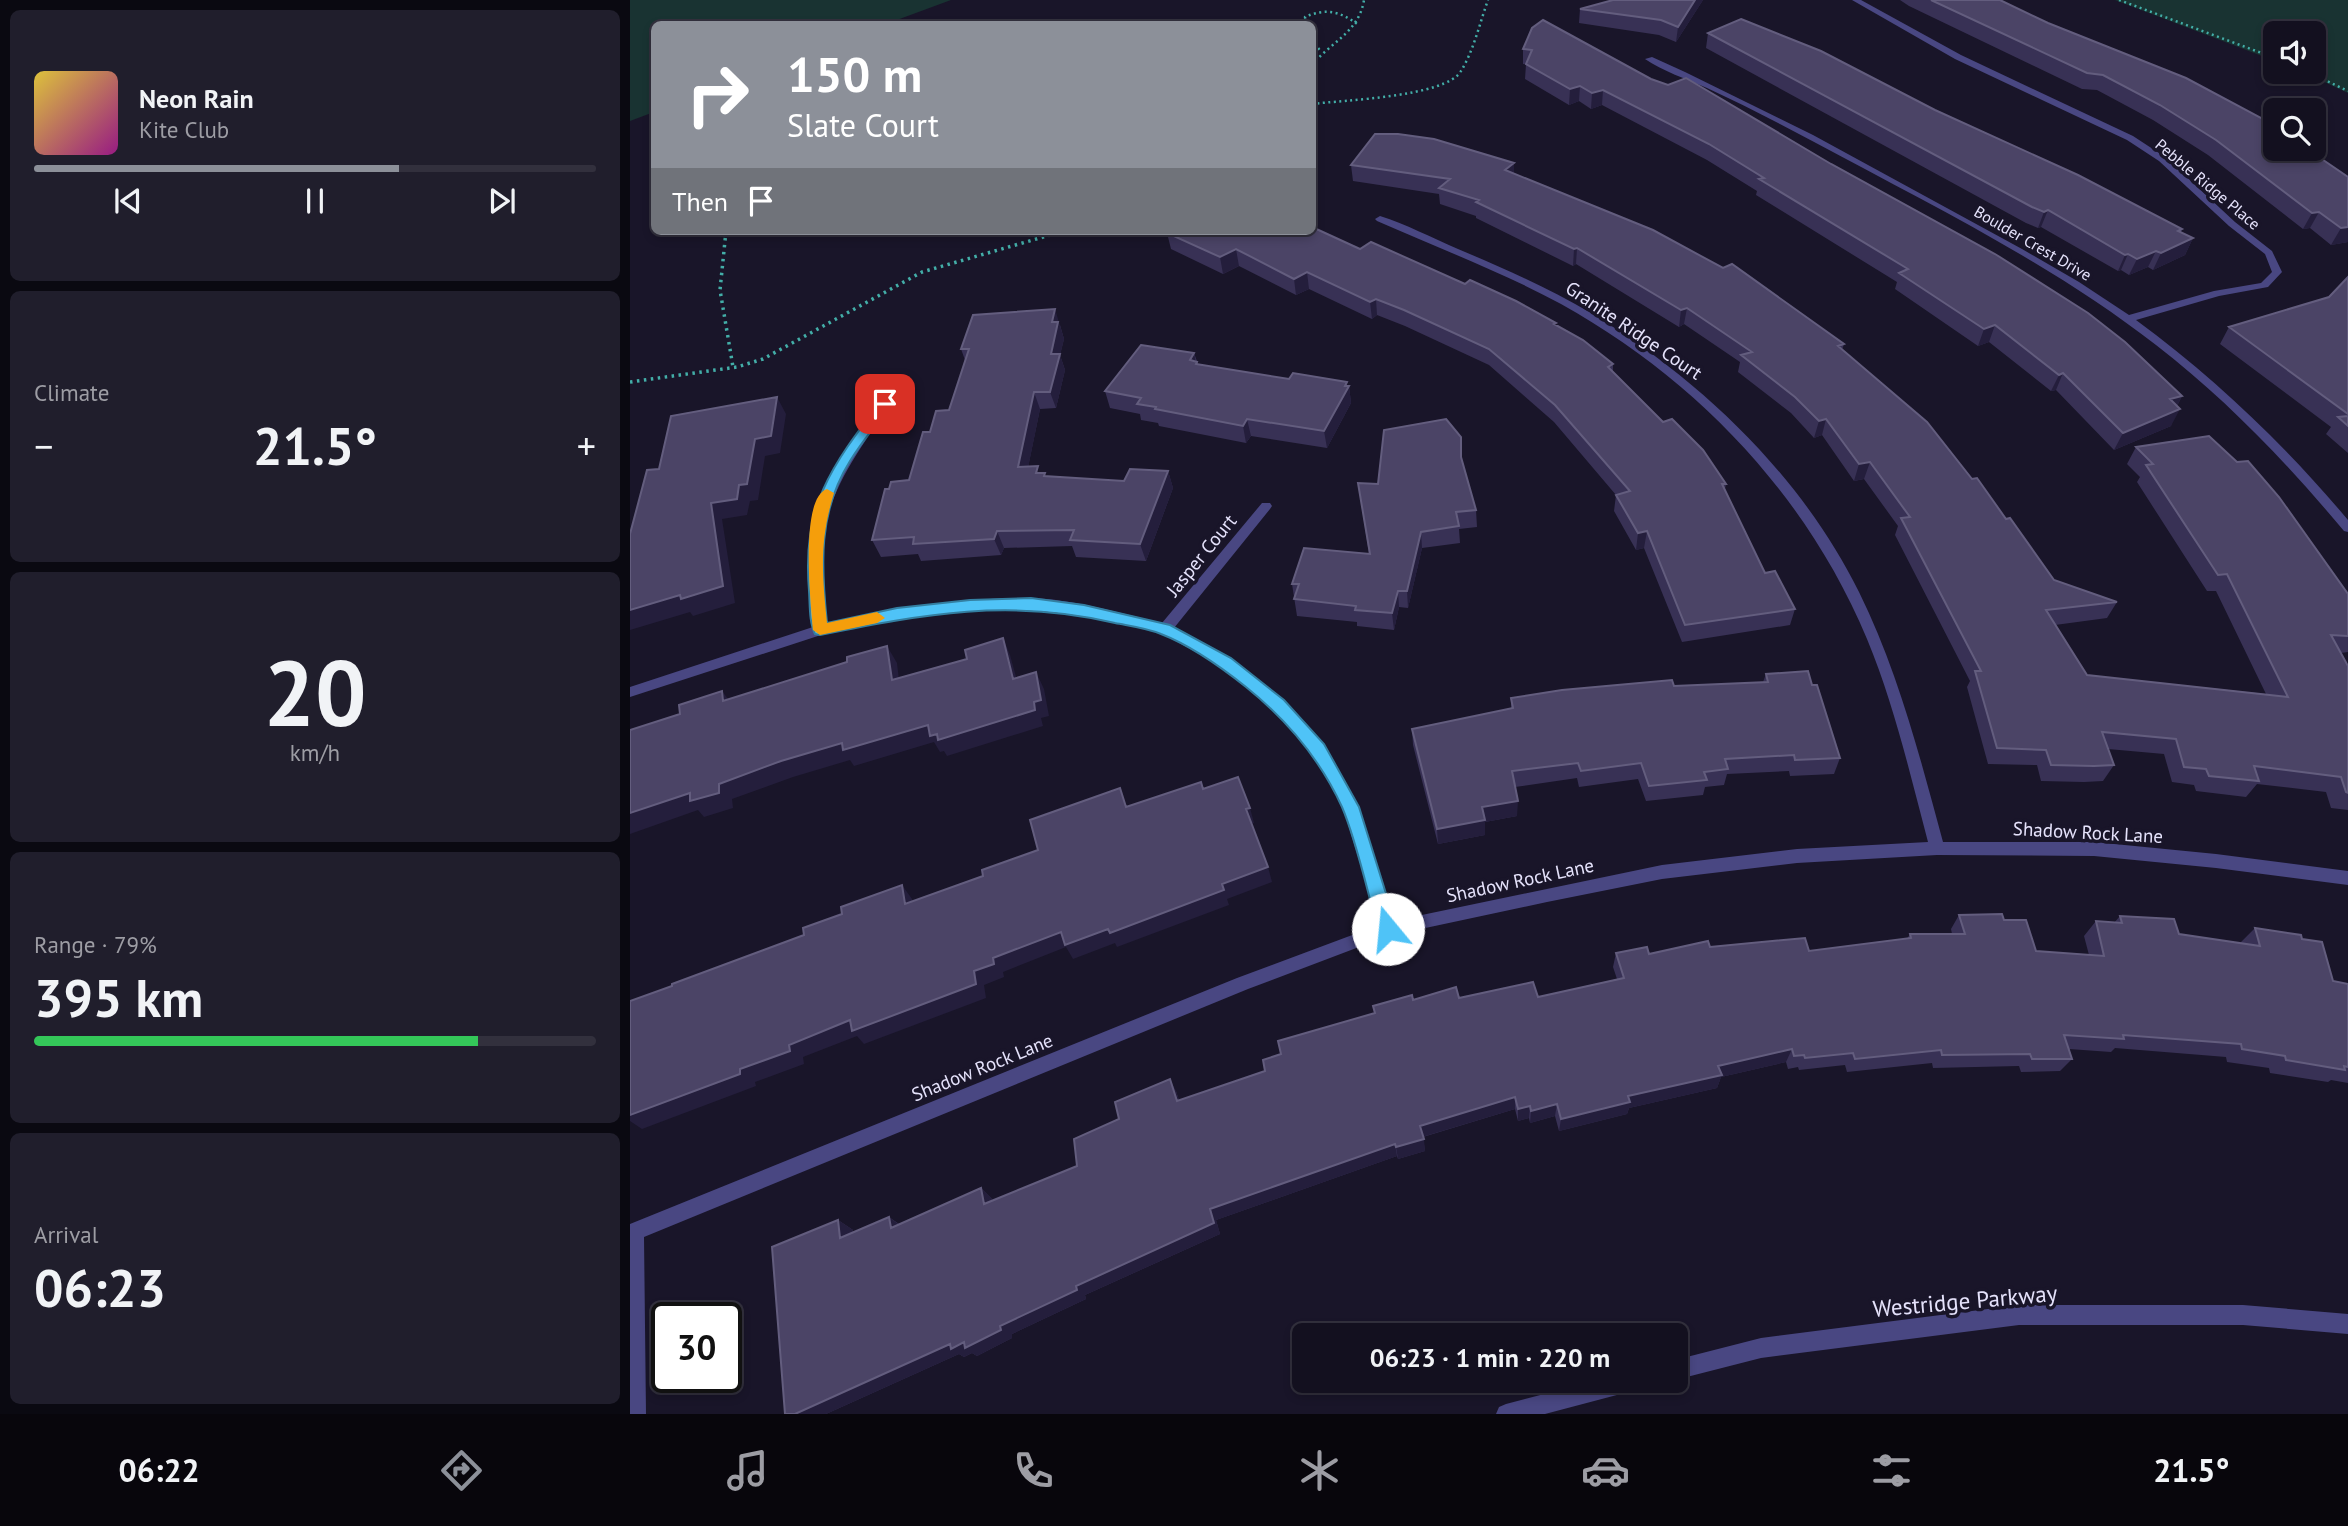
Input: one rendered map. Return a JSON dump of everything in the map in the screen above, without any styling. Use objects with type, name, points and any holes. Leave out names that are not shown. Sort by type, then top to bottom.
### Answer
[{"type":"street","name":"Pebble Ridge Place","points":[[1856,0],[1914,35],[2117,132],[2151,152],[2269,253],[2277,272],[2264,285],[2218,293],[2128,319]]},
{"type":"street","name":"Boulder Crest Drive","points":[[1649,59],[1768,113],[2030,257],[2128,319],[2245,414],[2309,481],[2348,528]]},
{"type":"street","name":"Granite Ridge Court","points":[[1380,219],[1544,291],[1588,316],[1645,354],[1708,403],[1768,467],[1810,522],[1840,572],[1873,637],[1903,722],[1937,848]]},
{"type":"street","points":[[820,630],[814,565],[820,515],[826,494],[844,459],[885,404]]},
{"type":"street","name":"Jasper Court","points":[[1165,629],[1266,506]]},
{"type":"street","points":[[630,692],[820,630],[909,612],[970,605],[1031,603],[1084,610],[1165,629],[1226,662],[1279,705],[1318,748],[1350,807],[1388,929]]},
{"type":"street","name":"Shadow Rock Lane","points":[[632,1233],[1243,983],[1388,929],[1662,873],[1797,856],[1937,848],[2094,849],[2348,877]]},
{"type":"street","points":[[632,1233],[636,1414]]},
{"type":"street","name":"Westridge Parkway","points":[[1688,1367],[1761,1348],[2019,1315],[2243,1315],[2348,1324]]},
{"type":"street","points":[[1506,1414],[1586,1393]]},
{"type":"path","points":[[1316,59],[1321,52],[1339,41],[1357,24],[1364,0]]},
{"type":"path","points":[[1316,104],[1426,91],[1451,82],[1461,72],[1488,0]]},
{"type":"path","points":[[2119,0],[2263,54]]},
{"type":"path","points":[[1306,21],[1305,17],[1325,10],[1345,14],[1357,24]]},
{"type":"path","points":[[1316,44],[1321,52]]},
{"type":"path","points":[[2326,81],[2348,91]]},
{"type":"path","points":[[726,235],[720,290],[733,367]]},
{"type":"path","points":[[630,382],[733,367],[763,359],[922,272],[1049,235]]},
{"type":"green space","points":[[630,0],[951,0],[894,21],[651,21],[651,113],[630,121]]},
{"type":"green space","points":[[2115,0],[2348,0],[2348,93],[2326,83],[2326,21],[2263,21],[2263,56]]},
{"type":"building","points":[[1613,0],[1695,0],[1678,27],[1661,20],[1580,9]]},
{"type":"building","points":[[1931,0],[2000,0],[2048,23],[2186,78],[2263,119],[2263,161],[2325,161],[2348,177],[2348,227],[2341,228],[2319,212],[2312,213],[2216,140],[2160,105],[2103,75],[2087,73]]},
{"type":"building","points":[[1741,19],[1821,51],[1935,110],[2078,175],[2182,229],[2178,231],[2193,238],[2161,253],[2156,251],[2137,259],[2125,255],[2048,210],[2044,212],[2032,207],[1708,33]]},
{"type":"building","points":[[1543,20],[1651,79],[1668,85],[1686,78],[1831,164],[1995,254],[2088,313],[2125,342],[2182,396],[2170,399],[2180,409],[2123,433],[2063,373],[2059,375],[1995,325],[1984,329],[1899,273],[1908,269],[1759,179],[1764,178],[1709,144],[1603,90],[1592,93],[1580,86],[1570,89],[1526,64],[1532,50],[1523,49],[1532,28]]},
{"type":"building","points":[[1375,134],[1434,139],[1514,163],[1505,170],[1653,230],[1723,268],[1732,264],[1844,344],[1838,346],[1927,422],[1972,479],[1977,478],[2006,519],[2010,518],[2054,580],[2117,602],[2046,610],[2087,675],[2288,697],[2227,574],[2218,575],[2146,465],[2153,464],[2136,447],[2209,436],[2237,462],[2248,461],[2279,497],[2348,594],[2348,636],[2331,635],[2348,666],[2348,793],[2341,777],[2254,766],[2259,781],[2209,776],[2206,769],[2184,767],[2176,739],[2102,732],[2114,765],[2051,765],[2046,750],[1997,748],[1975,671],[1981,671],[1901,518],[1910,517],[1870,462],[1859,464],[1826,419],[1819,421],[1795,397],[1741,355],[1752,352],[1687,308],[1681,310],[1577,248],[1574,249],[1476,202],[1479,200],[1439,188],[1450,179],[1351,165]]},
{"type":"building","points":[[1316,229],[1360,249],[1371,242],[1465,284],[1470,280],[1556,323],[1554,324],[1583,340],[1613,364],[1608,367],[1663,422],[1672,419],[1703,450],[1726,484],[1722,484],[1765,573],[1775,571],[1795,609],[1685,625],[1647,531],[1638,533],[1616,495],[1630,491],[1555,405],[1489,349],[1404,310],[1376,299],[1370,302],[1307,272],[1294,279],[1236,249],[1220,257],[1171,235],[1316,235]]},
{"type":"building","points":[[2348,277],[2348,414],[2229,327],[2329,297]]},
{"type":"building","points":[[1055,309],[1052,322],[1058,322],[1051,354],[1060,354],[1050,392],[1034,392],[1018,467],[1038,466],[1036,473],[1045,473],[1044,476],[1124,481],[1130,469],[1168,471],[1140,544],[1070,540],[1074,530],[997,531],[994,539],[913,544],[914,537],[872,540],[885,489],[889,489],[891,482],[909,480],[923,432],[930,432],[936,411],[949,410],[969,349],[961,349],[973,315]]},
{"type":"building","points":[[1141,345],[1194,353],[1190,360],[1197,362],[1196,364],[1289,379],[1293,373],[1347,382],[1345,386],[1349,386],[1324,431],[1247,419],[1243,426],[1155,409],[1156,407],[1137,404],[1141,398],[1105,391]]},
{"type":"building","points":[[777,397],[771,436],[755,439],[747,484],[739,485],[737,499],[711,503],[723,586],[630,610],[630,534],[647,470],[659,469],[671,416]]},
{"type":"building","points":[[2348,416],[2348,426],[2338,417]]},
{"type":"building","points":[[1446,419],[1461,437],[1461,457],[1476,510],[1456,512],[1459,526],[1421,532],[1407,591],[1398,591],[1392,613],[1355,610],[1356,606],[1294,599],[1299,584],[1292,584],[1304,548],[1370,554],[1358,483],[1378,484],[1384,430]]},
{"type":"building","points":[[1003,638],[1013,679],[1036,672],[1041,700],[1034,702],[1035,710],[938,740],[937,734],[930,736],[928,725],[843,750],[842,743],[781,761],[719,784],[719,793],[690,801],[690,793],[630,813],[630,730],[680,714],[679,705],[722,691],[723,701],[847,662],[847,657],[887,646],[892,680],[967,659],[965,650]]},
{"type":"building","points":[[1808,671],[1812,685],[1817,685],[1840,758],[1795,760],[1794,755],[1725,759],[1728,769],[1704,772],[1707,780],[1649,786],[1641,763],[1581,771],[1578,763],[1512,771],[1518,801],[1482,807],[1485,820],[1437,829],[1412,729],[1513,708],[1511,698],[1562,690],[1672,680],[1674,686],[1768,682],[1766,674]]},
{"type":"building","points":[[1238,777],[1250,808],[1246,809],[1268,867],[1222,884],[1224,890],[1110,933],[1108,929],[1065,945],[1061,932],[993,958],[994,964],[974,971],[976,984],[852,1031],[850,1020],[789,1045],[790,1051],[740,1069],[740,1074],[630,1115],[630,1001],[804,935],[803,928],[842,914],[841,907],[902,885],[905,904],[983,876],[982,870],[1038,850],[1030,820],[1120,788],[1126,807],[1201,782],[1203,789]]},
{"type":"building","points":[[2002,914],[2004,920],[2026,920],[2036,951],[2104,956],[2096,921],[2122,923],[2120,916],[2174,919],[2179,934],[2260,946],[2255,928],[2301,935],[2302,939],[2322,942],[2333,981],[2348,984],[2348,1067],[2344,1066],[2345,1070],[2286,1060],[2285,1056],[2242,1049],[2241,1044],[2123,1035],[2124,1039],[2064,1035],[2072,1059],[2032,1059],[2030,1054],[1942,1055],[1941,1050],[1855,1059],[1853,1053],[1805,1058],[1804,1055],[1794,1056],[1792,1049],[1718,1066],[1722,1075],[1628,1096],[1630,1102],[1561,1119],[1557,1104],[1531,1111],[1530,1106],[1518,1109],[1515,1097],[1420,1126],[1424,1139],[1396,1147],[1395,1144],[1210,1209],[1214,1223],[1076,1286],[1077,1290],[1000,1326],[1001,1330],[965,1348],[964,1342],[951,1349],[950,1344],[795,1414],[785,1414],[772,1247],[838,1220],[840,1238],[889,1217],[891,1228],[981,1188],[984,1204],[1077,1166],[1074,1139],[1119,1119],[1115,1102],[1170,1079],[1177,1101],[1265,1071],[1263,1060],[1281,1054],[1278,1041],[1375,1013],[1373,1006],[1412,995],[1413,1000],[1456,987],[1459,998],[1533,982],[1538,997],[1624,978],[1616,953],[1647,947],[1649,954],[1708,941],[1710,947],[1805,938],[1809,951],[1911,938],[1910,934],[1965,934],[1959,915]]},
{"type":"slow traffic","points":[[827,493],[817,526],[814,565],[820,630],[877,618]]},
{"type":"route","points":[[885,404],[844,459],[826,494],[817,526],[814,565],[820,630],[897,614],[970,605],[1031,603],[1084,610],[1165,629],[1226,662],[1279,705],[1318,748],[1350,807],[1388,929]]}]
